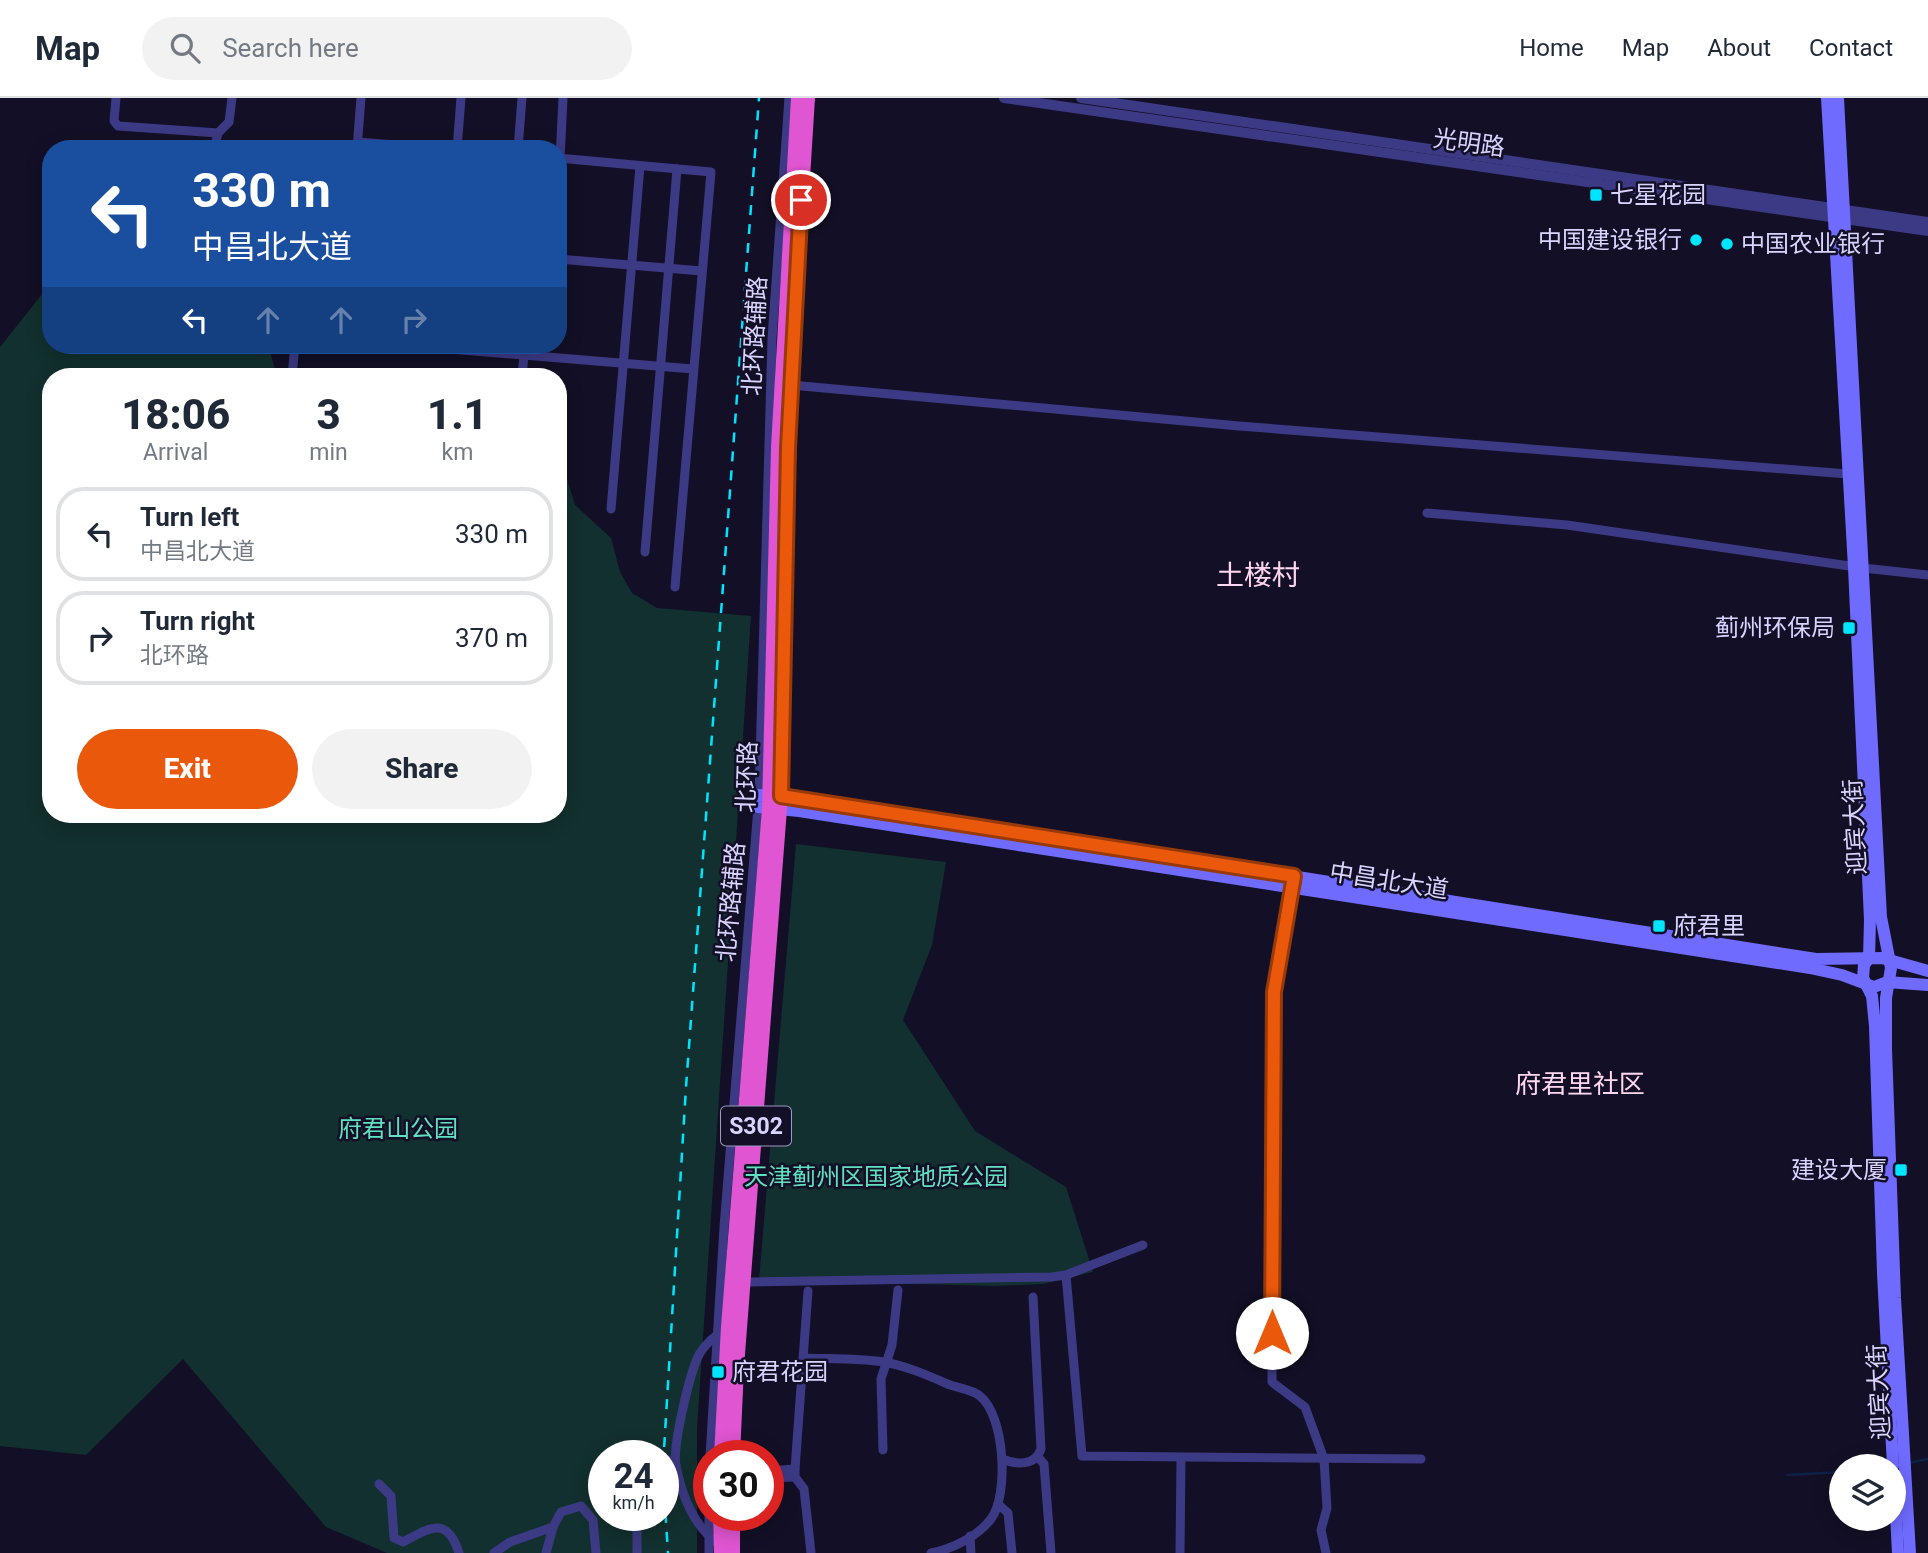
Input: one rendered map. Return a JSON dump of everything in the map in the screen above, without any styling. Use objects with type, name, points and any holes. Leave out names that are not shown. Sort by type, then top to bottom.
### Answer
[{"type":"highway","name":"北环路","points":[[721,1440],[722,1331],[769,802],[779,435],[798,98]]},
{"type":"highway","name":"北环路","points":[[734,1440],[808,98]]},
{"type":"highway","points":[[718,1548],[726,1531]]},
{"type":"main road","name":"迎宾大街","points":[[1827,98],[1838,213],[1881,917],[1891,975],[1887,982],[1886,1028],[1896,1454]]},
{"type":"main road","name":"迎宾大街","points":[[1838,98],[1838,213],[1848,474],[1858,568],[1869,906],[1869,958],[1863,978],[1867,984],[1875,1026],[1883,1273],[1896,1454]]},
{"type":"main road","name":"中昌北大道","points":[[769,802],[1816,959],[1882,958],[1928,971]]},
{"type":"main road","name":"中昌北大道","points":[[1293,882],[1810,968],[1867,984],[1880,986],[1887,982],[1928,985]]},
{"type":"main road","name":"迎宾大街","points":[[1906,1529],[1910,1553]]},
{"type":"main road","name":"迎宾大街","points":[[1898,1531],[1898,1553]]},
{"type":"street","points":[[116,98],[114,121],[118,126],[218,133]]},
{"type":"street","points":[[217,140],[218,133],[229,122],[232,98]]},
{"type":"street","points":[[358,140],[361,98]]},
{"type":"street","points":[[458,140],[461,98]]},
{"type":"street","points":[[519,140],[522,98]]},
{"type":"street","points":[[561,140],[564,98]]},
{"type":"street","name":"北环路辅路","points":[[769,802],[772,339],[789,98]]},
{"type":"street","name":"光明路","points":[[1004,98],[1838,213],[1928,222]]},
{"type":"street","name":"光明路","points":[[1081,98],[1838,213],[1928,231]]},
{"type":"street","points":[[567,160],[711,172],[675,587]]},
{"type":"street","points":[[611,509],[640,166]]},
{"type":"street","points":[[645,552],[677,169]]},
{"type":"street","points":[[567,260],[702,271]]},
{"type":"street","points":[[554,354],[694,369]]},
{"type":"street","points":[[791,385],[1252,427],[1848,474]]},
{"type":"street","points":[[1427,513],[1567,525],[1858,568],[1928,575]]},
{"type":"street","points":[[1293,882],[1274,992],[1272,1382],[1305,1407],[1324,1459],[1327,1507],[1321,1530],[1326,1553]]},
{"type":"street","points":[[749,1282],[1019,1279],[1066,1275],[1143,1245]]},
{"type":"street","points":[[1066,1275],[1082,1456],[1421,1459]]},
{"type":"street","points":[[883,1450],[881,1378],[892,1345],[898,1290]]},
{"type":"street","points":[[808,1291],[795,1473],[804,1489],[811,1553]]},
{"type":"street","points":[[1002,1459],[1013,1463],[1030,1462],[1038,1457],[1041,1449],[1033,1297]]},
{"type":"street","points":[[678,1440],[697,1358],[722,1331]]},
{"type":"street","points":[[712,1440],[722,1331]]},
{"type":"street","points":[[803,1358],[886,1363],[980,1396],[990,1411],[997,1430],[1002,1459],[998,1504],[991,1519],[970,1536],[959,1544],[931,1553]]},
{"type":"street","points":[[1038,1457],[1044,1464],[1051,1553]]},
{"type":"street","points":[[1180,1553],[1181,1458]]},
{"type":"street","points":[[784,1472],[795,1473]]},
{"type":"street","points":[[679,1473],[696,1520],[718,1548]]},
{"type":"street","points":[[784,1475],[795,1473]]},
{"type":"street","points":[[379,1484],[391,1496],[394,1538],[403,1542],[429,1527],[440,1528],[449,1533],[459,1553]]},
{"type":"street","points":[[998,1504],[1008,1513],[1012,1553]]},
{"type":"street","points":[[546,1553],[553,1527],[561,1511],[581,1506],[589,1512],[593,1520],[596,1553]]},
{"type":"street","points":[[494,1553],[510,1542],[553,1527]]},
{"type":"street","points":[[636,1531],[637,1553]]},
{"type":"street","points":[[970,1536],[971,1553]]},
{"type":"green space","name":"府君山公园","points":[[42,294],[42,354],[271,354],[275,368],[42,368],[42,823],[567,823],[567,479],[575,505],[611,538],[620,572],[632,593],[657,608],[751,616],[697,1440],[693,1440],[693,1531],[697,1531],[697,1553],[387,1553],[326,1527],[183,1359],[86,1455],[0,1446],[0,347]]},
{"type":"green space","name":"天津蓟州区国家地质公园","points":[[796,844],[946,862],[932,945],[903,1020],[975,1131],[1066,1187],[1093,1272],[1043,1284],[995,1286],[759,1280]]},
{"type":"waterway","points":[[1908,1463],[1928,1459]]},
{"type":"waterway","points":[[1788,1475],[1829,1473]]},
{"type":"railway","points":[[665,1440],[686,1087],[759,98]]},
{"type":"railway","points":[[667,1531],[668,1553]]},
{"type":"place","name":"七星花园","points":[[1596,195]]},
{"type":"place","name":"中国建设银行","points":[[1696,240]]},
{"type":"place","name":"中国农业银行","points":[[1727,244]]},
{"type":"place","name":"蓟州环保局","points":[[1849,628]]},
{"type":"place","name":"府君里","points":[[1659,926]]},
{"type":"place","name":"建设大厦","points":[[1901,1170]]},
{"type":"place","name":"府君花园","points":[[718,1372]]},
{"type":"district","name":"土楼村","points":[[1258,575]]},
{"type":"district","name":"府君里社区","points":[[1580,1084]]},
{"type":"route","points":[[801,200],[788,448],[781,796],[1294,876],[1274,992],[1272,1333]]}]
